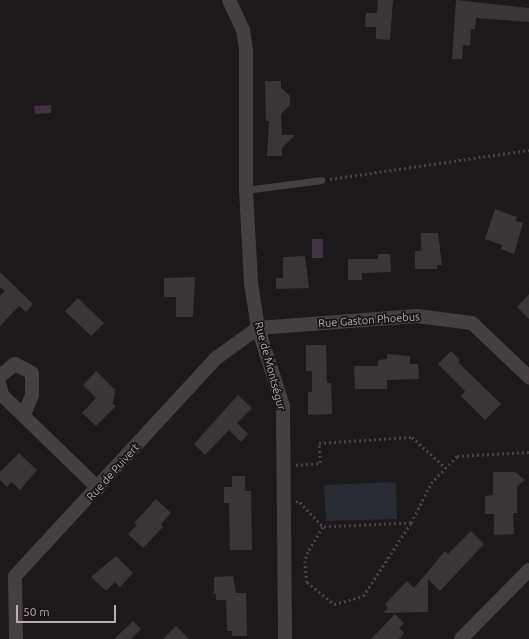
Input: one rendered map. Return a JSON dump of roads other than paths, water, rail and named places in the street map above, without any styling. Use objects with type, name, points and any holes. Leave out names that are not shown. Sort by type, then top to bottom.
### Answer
[{"type":"street","name":"Rue de Montségur","points":[[229,0],[243,30],[246,50],[246,190],[251,283],[258,328],[283,406],[285,639]]},
{"type":"street","name":"Rue Gaston Phoebus","points":[[258,328],[417,316],[472,323],[529,378]]},
{"type":"street","name":"Rue de Puivert","points":[[16,639],[15,576],[98,488],[215,359],[258,328]]},
{"type":"street","points":[[0,376],[15,364],[32,373],[32,395],[24,415]]},
{"type":"street","points":[[0,386],[2,395],[98,488]]},
{"type":"street","points":[[461,639],[529,570]]},
{"type":"lane","points":[[246,190],[321,180]]}]
